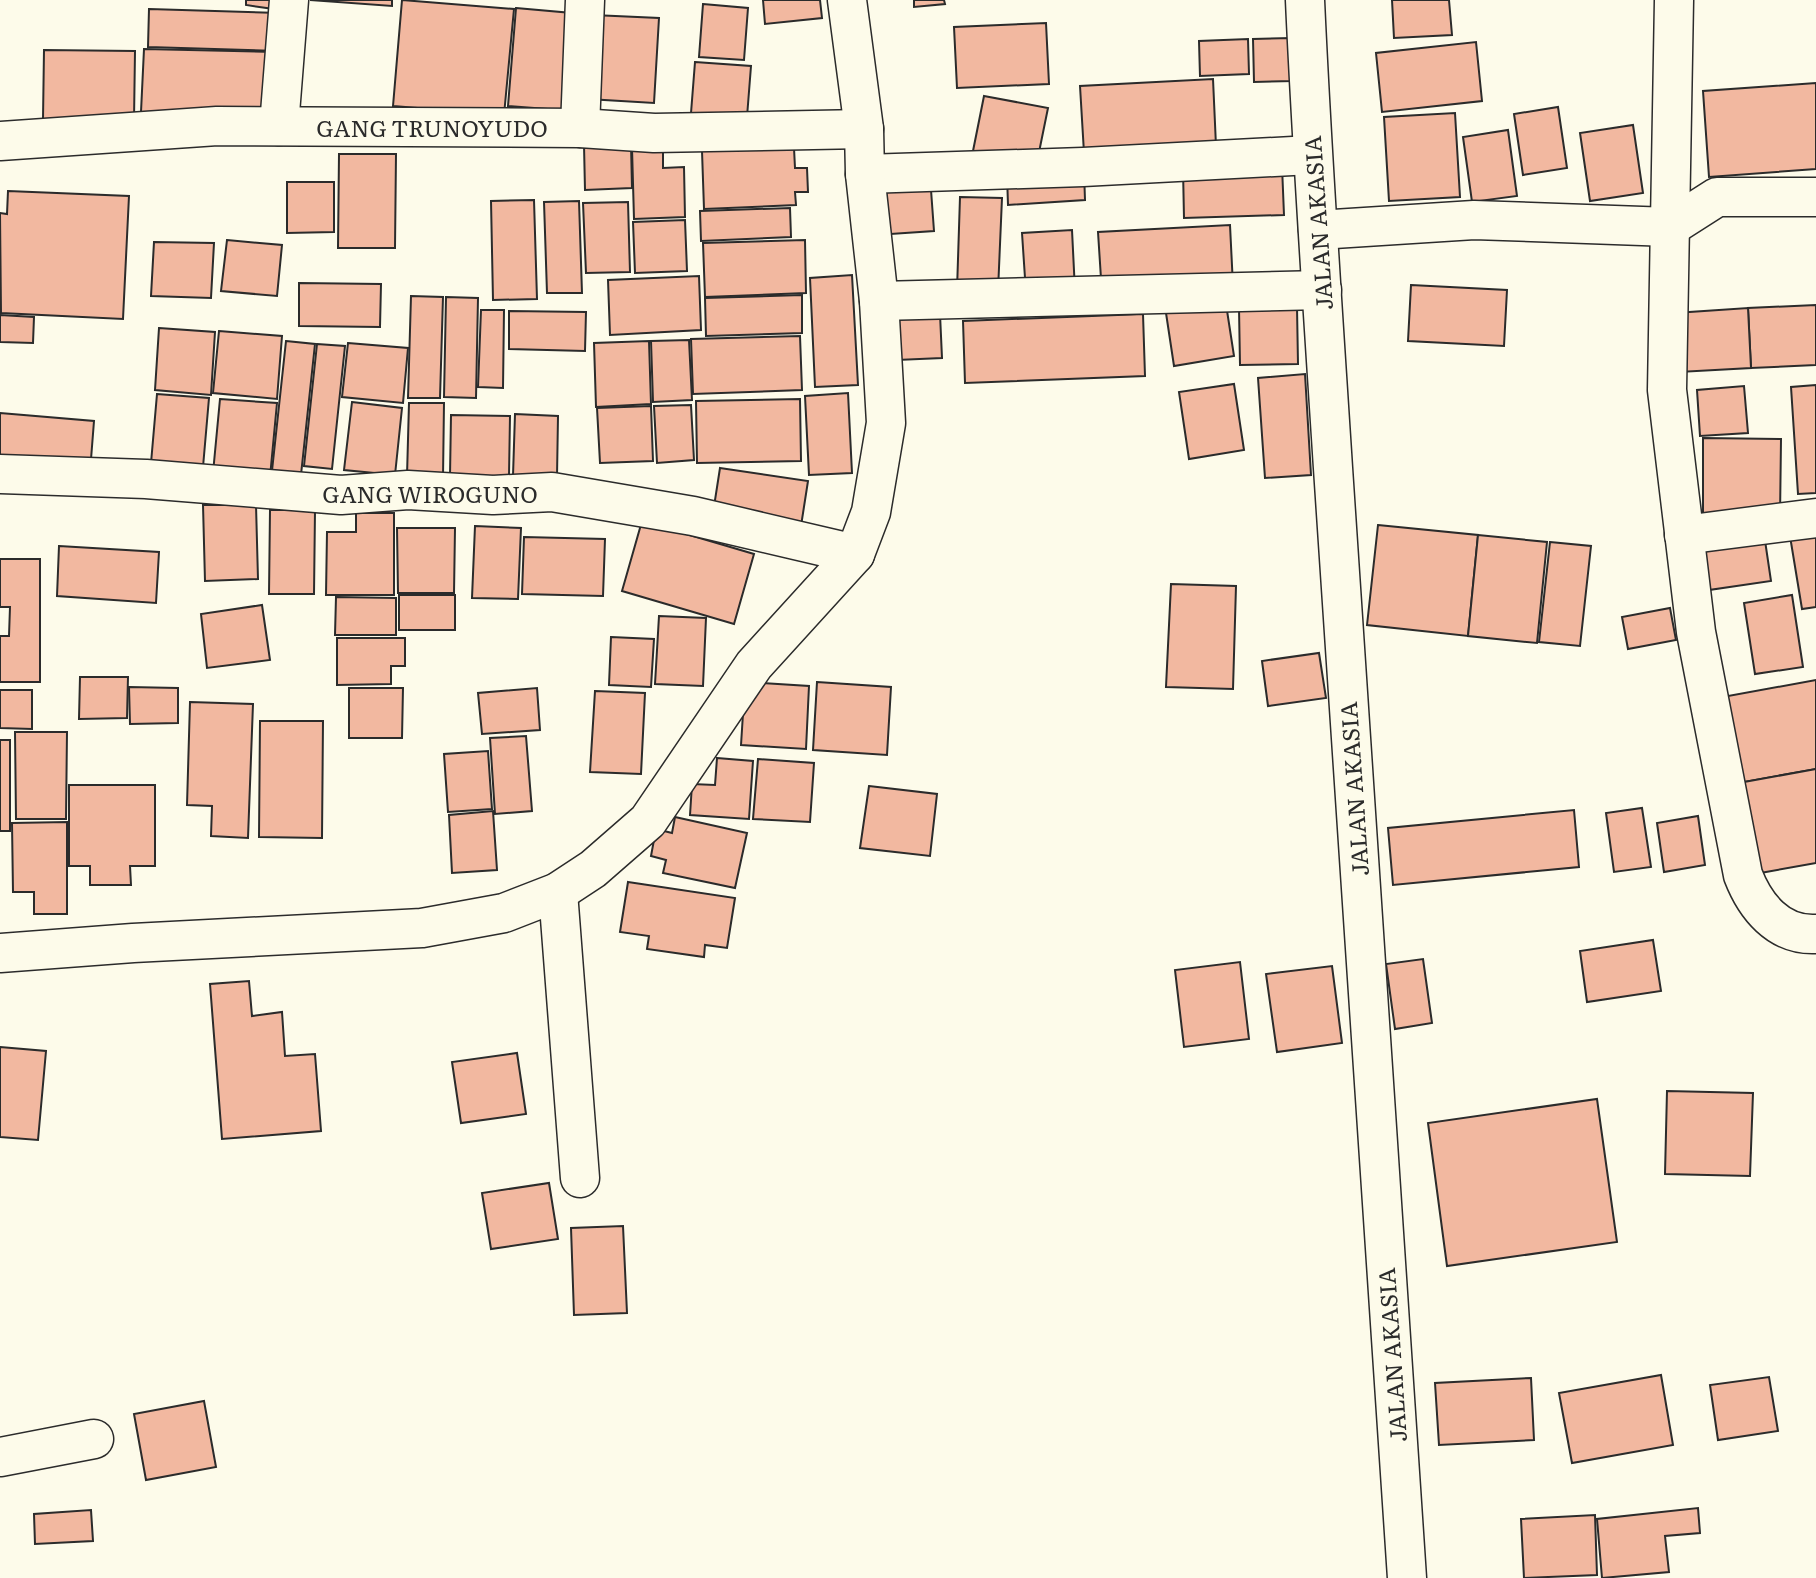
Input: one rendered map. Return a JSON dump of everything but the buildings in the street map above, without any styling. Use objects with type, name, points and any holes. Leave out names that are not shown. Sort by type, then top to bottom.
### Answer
[{"type":"street","points":[[279,126],[289,0]]},
{"type":"street","points":[[580,128],[585,0]]},
{"type":"street","points":[[0,953],[422,928],[504,914],[558,892],[593,869],[648,821],[754,665],[855,554],[871,512],[886,423],[878,301],[865,174],[864,129],[847,0]]},
{"type":"street","name":"JALAN AKASIA","points":[[1305,0],[1311,155],[1322,290],[1355,836],[1407,1578]]},
{"type":"street","points":[[1674,0],[1667,390],[1696,632],[1743,875],[1752,899],[1767,916],[1787,929],[1807,935],[1816,934]]},
{"type":"street","name":"GANG TRUNOYUDO","points":[[0,141],[217,126],[580,128],[654,133],[864,129]]},
{"type":"street","points":[[865,174],[1083,167],[1311,155]]},
{"type":"street","points":[[1318,230],[1474,220],[1670,227],[1717,197],[1816,197]]},
{"type":"street","points":[[878,301],[1322,290]]},
{"type":"street","name":"GANG WIROGUNO","points":[[0,474],[146,479],[341,495],[408,490],[493,495],[552,492],[692,516],[855,554]]},
{"type":"street","points":[[1684,535],[1816,518]]},
{"type":"street","points":[[558,892],[580,1178]]},
{"type":"street","points":[[0,1457],[94,1439]]}]
